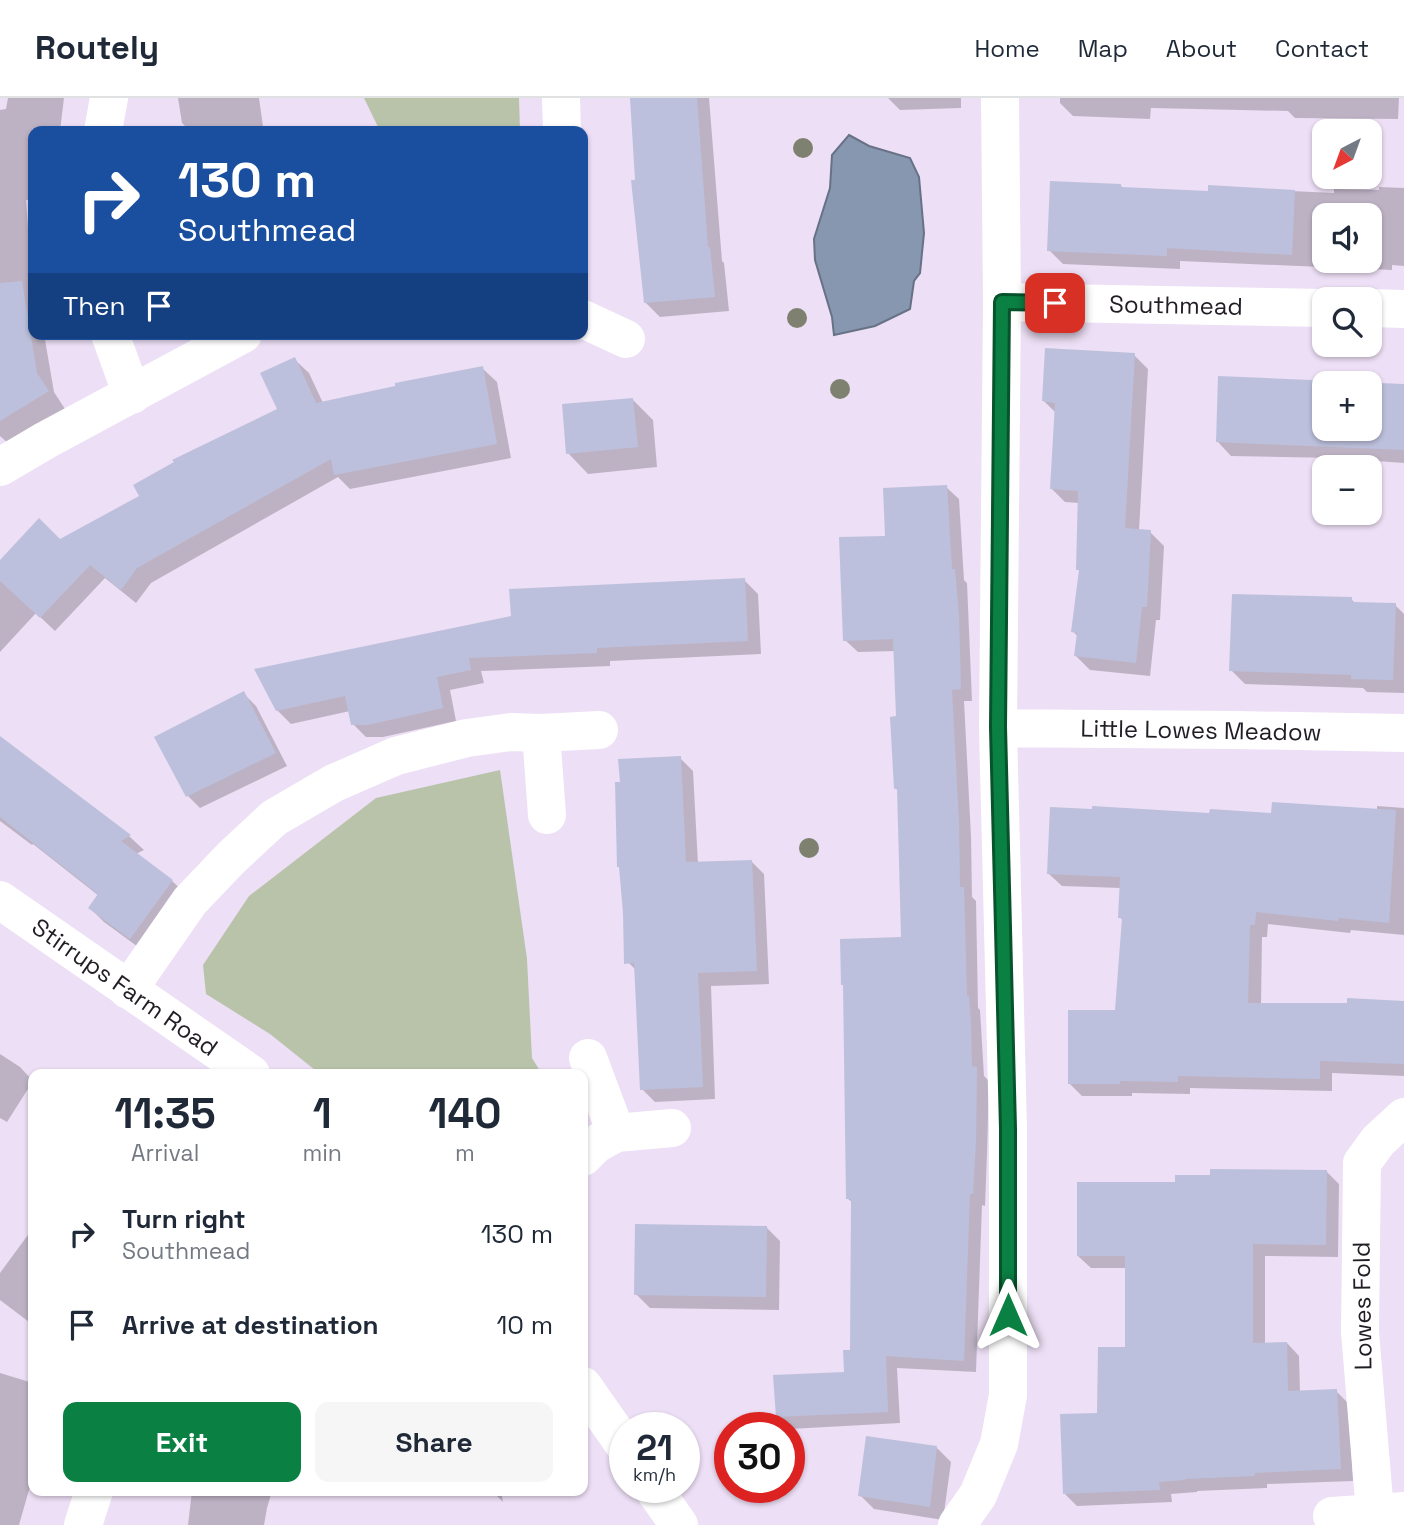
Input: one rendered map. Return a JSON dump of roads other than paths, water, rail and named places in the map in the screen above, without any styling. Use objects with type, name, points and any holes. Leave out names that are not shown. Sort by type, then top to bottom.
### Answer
[{"type":"street","points":[[104,126],[109,98]]},
{"type":"street","points":[[561,98],[562,126]]},
{"type":"street","points":[[957,1525],[978,1495],[999,1444],[1008,1395],[1008,1129],[998,727],[1002,302],[1000,98]]},
{"type":"street","name":"Southmead","points":[[1002,302],[1312,307]]},
{"type":"street","points":[[1382,308],[1404,309]]},
{"type":"street","points":[[588,321],[626,339]]},
{"type":"street","points":[[112,340],[132,395]]},
{"type":"street","points":[[0,467],[232,340]]},
{"type":"street","name":"Little Lowes Meadow","points":[[998,727],[1404,733]]},
{"type":"street","points":[[128,990],[190,901],[231,858],[274,818],[334,783],[396,756],[467,738],[511,732],[599,730]]},
{"type":"street","points":[[541,733],[547,815]]},
{"type":"street","name":"Stirrups Farm Road","points":[[0,900],[244,1069]]},
{"type":"street","points":[[588,1058],[615,1133]]},
{"type":"street","name":"Lowes Fold","points":[[1332,1516],[1390,1512],[1360,1332],[1362,1163],[1378,1141],[1404,1117]]},
{"type":"street","points":[[588,1152],[615,1133],[672,1128]]},
{"type":"street","points":[[588,1393],[609,1423]]},
{"type":"street","points":[[83,1525],[92,1496]]},
{"type":"street","points":[[664,1503],[680,1525]]},
{"type":"water","points":[[849,135],[869,146],[910,158],[919,177],[924,233],[920,273],[914,281],[910,309],[875,326],[834,335],[832,317],[815,260],[814,239],[830,188],[832,155]]}]
